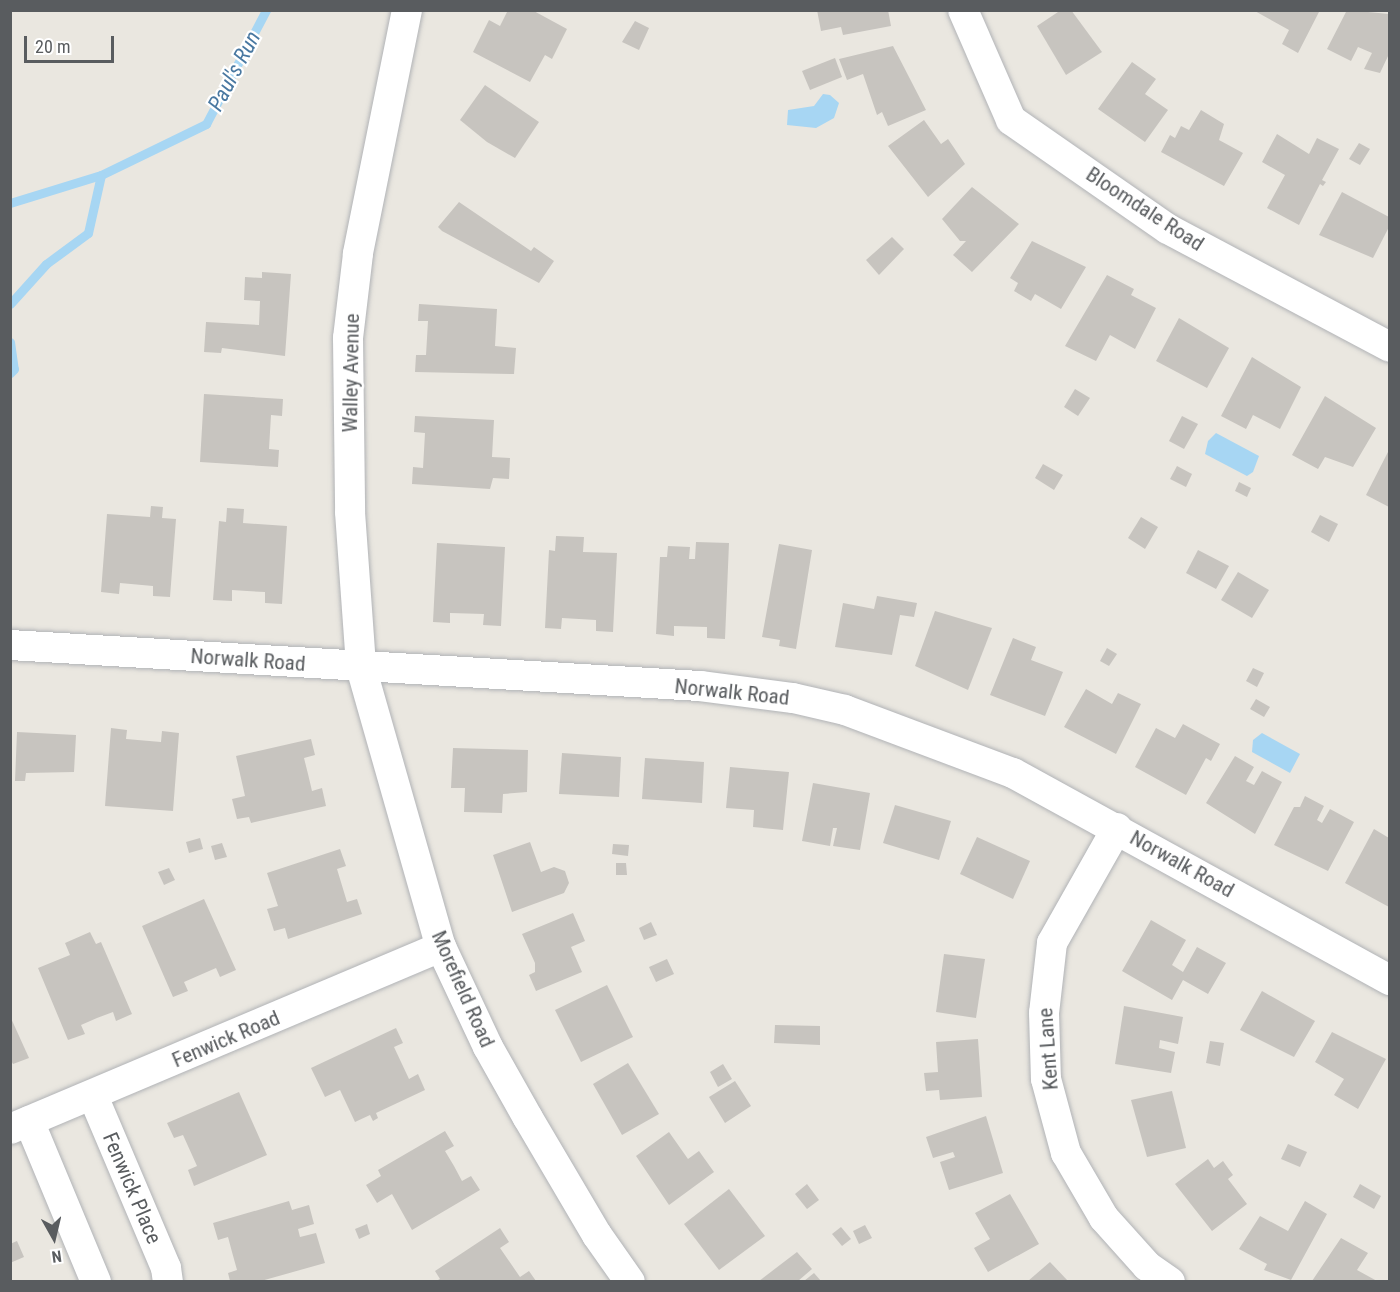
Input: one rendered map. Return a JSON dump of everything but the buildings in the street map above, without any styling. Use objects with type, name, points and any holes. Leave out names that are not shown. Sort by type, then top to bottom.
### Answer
[{"type":"street","name":"Walley Avenue","points":[[361,667],[350,512],[348,338],[358,254],[407,10]]},
{"type":"street","name":"Bloomdale Road","points":[[963,10],[1011,120],[1168,229],[1389,347]]},
{"type":"street","name":"Norwalk Road","points":[[10,645],[700,686],[793,698],[866,715],[1013,773],[1118,828],[1389,980]]},
{"type":"street","name":"Morefield Road","points":[[361,667],[441,947],[488,1047],[528,1118],[597,1235],[630,1281]]},
{"type":"street","name":"Kent Lane","points":[[1118,828],[1052,943],[1044,1013],[1046,1079],[1066,1154],[1104,1218],[1147,1266],[1170,1281]]},
{"type":"street","name":"Fenwick Road","points":[[20,1125],[441,947]]},
{"type":"street","name":"Fenwick Place","points":[[93,1096],[166,1268],[168,1281]]},
{"type":"street","points":[[20,1125],[96,1281]]},
{"type":"water","points":[[823,94],[830,95],[839,103],[834,118],[816,128],[787,125],[788,110],[814,106]]},
{"type":"water","points":[[1216,433],[1259,456],[1253,472],[1247,476],[1205,454],[1208,441]]},
{"type":"water","points":[[1262,733],[1300,754],[1290,773],[1252,752],[1253,740]]},
{"type":"waterway","name":"Paul's Run","points":[[10,203],[101,175],[206,124],[266,10]]},
{"type":"waterway","points":[[10,304],[46,264],[88,233],[101,175]]},
{"type":"waterway","points":[[10,342],[14,369],[10,373]]}]
